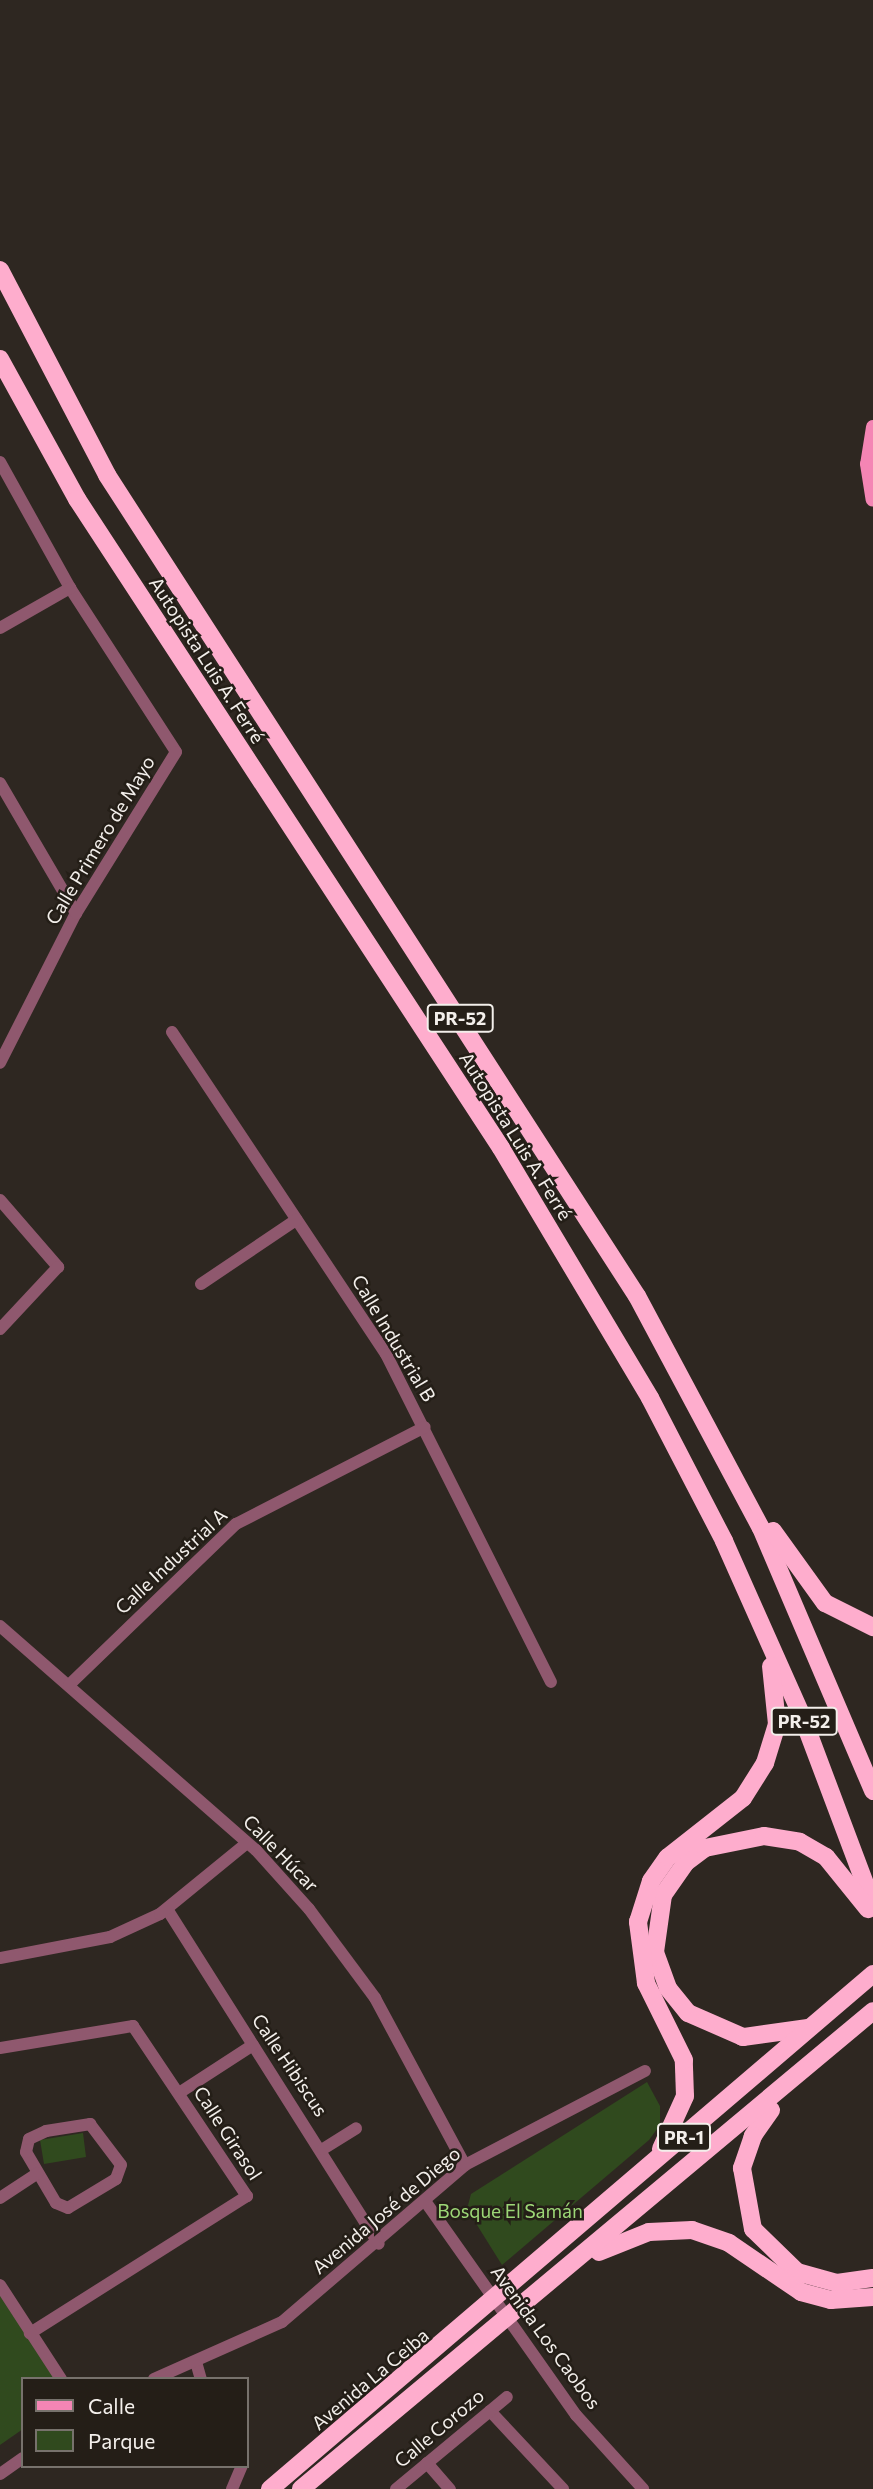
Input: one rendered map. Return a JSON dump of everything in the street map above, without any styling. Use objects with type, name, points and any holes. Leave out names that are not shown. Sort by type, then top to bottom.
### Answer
[{"type":"highway","name":"Autopista Luis A. Ferré","points":[[0,270],[107,475],[550,1158],[729,1463],[873,1791]]},
{"type":"highway","name":"Autopista Luis A. Ferré","points":[[0,359],[76,499],[501,1148],[650,1398],[724,1541],[802,1716],[873,1905]]},
{"type":"highway","points":[[729,1463],[753,1492],[806,1583],[841,1615],[873,1627]]},
{"type":"highway","points":[[615,2197],[660,2150],[685,2096],[681,2045],[640,1962],[643,1901],[668,1857],[743,1798],[765,1763],[777,1724],[770,1661],[724,1541]]},
{"type":"highway","points":[[811,2027],[773,2037],[723,2034],[675,2000],[659,1969],[654,1936],[672,1879],[705,1848],[722,1842],[784,1838],[826,1857],[873,1915]]},
{"type":"highway","name":"PR-1","points":[[496,2301],[873,1974]]},
{"type":"highway","name":"PR-1","points":[[301,2489],[580,2261],[800,2077],[873,2011]]},
{"type":"highway","points":[[800,2077],[750,2143],[742,2168],[745,2213],[763,2243],[797,2272],[837,2283],[873,2278]]},
{"type":"highway","points":[[580,2261],[649,2232],[692,2230],[729,2243],[801,2292],[831,2300],[873,2297]]},
{"type":"highway","name":"Avenida La Ceiba","points":[[270,2489],[496,2301]]},
{"type":"main road","points":[[873,427],[867,464],[873,500]]},
{"type":"street","name":"Calle Primero de Mayo","points":[[0,462],[70,588],[176,752],[76,913],[0,1063]]},
{"type":"street","points":[[0,628],[70,588]]},
{"type":"street","points":[[0,783],[76,913]]},
{"type":"street","name":"Calle Industrial B","points":[[172,1032],[386,1354],[551,1682]]},
{"type":"street","points":[[0,1200],[58,1267],[0,1329]]},
{"type":"street","points":[[201,1284],[296,1220]]},
{"type":"street","name":"Calle Industrial A","points":[[69,1685],[236,1524],[425,1427]]},
{"type":"street","name":"Calle Húcar","points":[[0,1626],[247,1843],[309,1909],[375,1998],[465,2165]]},
{"type":"street","points":[[0,1958],[110,1937],[167,1909],[247,1843]]},
{"type":"street","name":"Calle Hibiscus","points":[[167,1909],[253,2045],[323,2148],[379,2244]]},
{"type":"street","name":"Calle Girasol","points":[[0,2048],[133,2026],[247,2196],[30,2333]]},
{"type":"street","points":[[179,2092],[253,2045]]},
{"type":"street","name":"Avenida José de Diego","points":[[159,2377],[282,2322],[379,2244],[465,2165],[645,2071]]},
{"type":"street","points":[[90,2124],[121,2165],[116,2179],[68,2208],[56,2203],[38,2174],[26,2152],[29,2139],[90,2124]]},
{"type":"street","points":[[323,2148],[356,2128]]},
{"type":"street","points":[[0,2198],[38,2174]]},
{"type":"street","name":"Avenida Los Caobos","points":[[425,2201],[576,2415],[643,2489]]},
{"type":"street","points":[[0,2285],[60,2377]]},
{"type":"street","points":[[196,2362],[200,2377]]},
{"type":"street","name":"Calle Corozo","points":[[396,2489],[506,2396]]},
{"type":"street","points":[[490,2411],[563,2489]]},
{"type":"street","points":[[0,2474],[21,2459]]},
{"type":"street","points":[[427,2463],[450,2489]]},
{"type":"street","points":[[232,2489],[241,2468]]},
{"type":"green space","name":"Bosque El Samán","points":[[647,2082],[660,2106],[660,2125],[649,2140],[502,2265],[467,2209],[471,2194]]},
{"type":"green space","points":[[83,2133],[86,2157],[44,2164],[40,2140]]},
{"type":"green space","points":[[0,2293],[54,2377],[21,2377],[21,2430],[0,2445]]}]
